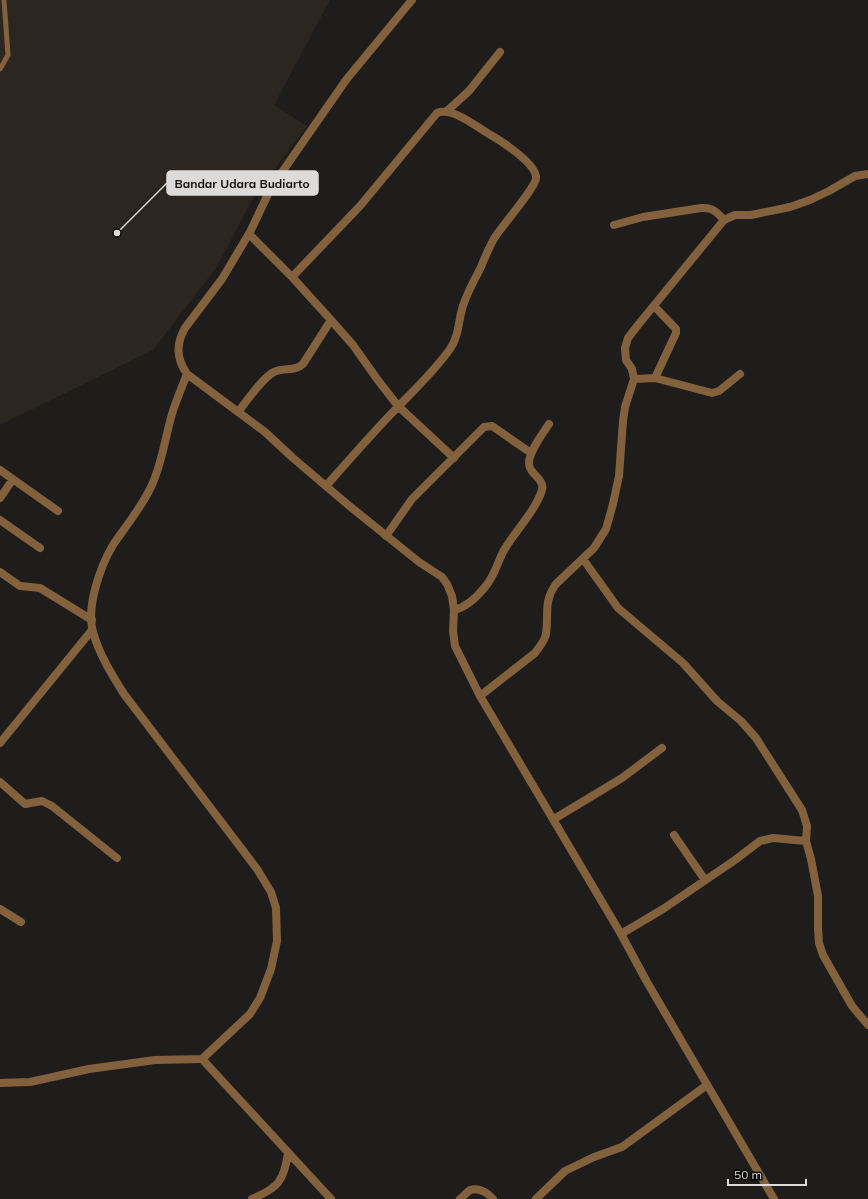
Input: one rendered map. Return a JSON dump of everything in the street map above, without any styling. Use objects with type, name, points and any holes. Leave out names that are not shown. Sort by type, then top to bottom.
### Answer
[{"type":"street","points":[[412,0],[346,80],[271,188],[249,234],[222,279],[185,328],[181,336],[179,349],[181,366],[187,374],[265,432],[293,458],[386,536],[442,578],[450,590],[454,610],[453,631],[455,646],[480,696],[554,819],[774,1199]]},
{"type":"street","points":[[292,277],[360,206],[437,113],[447,111],[469,91],[500,52]]},
{"type":"street","points":[[326,486],[372,434],[429,374],[450,348],[456,336],[463,304],[495,238],[507,219],[532,187],[536,178],[536,173],[525,160],[509,146],[463,118],[447,111]]},
{"type":"street","points":[[480,696],[535,653],[544,640],[546,634],[547,603],[549,596],[556,584],[594,548],[603,536],[613,504],[619,476],[625,407],[634,379],[634,372],[626,360],[625,354],[628,338],[724,220],[735,215],[751,215],[790,207],[829,191],[855,176],[868,174]]},
{"type":"street","points":[[614,225],[643,217],[701,208],[713,209],[724,220]]},
{"type":"street","points":[[249,234],[292,277],[353,345],[377,380],[398,406],[454,458]]},
{"type":"street","points":[[654,306],[676,328],[676,333],[655,378]]},
{"type":"street","points":[[238,412],[269,375],[279,370],[297,368],[303,364],[330,320]]},
{"type":"street","points":[[0,1083],[30,1082],[89,1069],[155,1060],[202,1059],[250,1014],[260,998],[271,969],[277,941],[276,908],[271,892],[257,869],[124,694],[110,672],[92,630],[93,600],[98,578],[104,562],[146,498],[152,485],[158,469],[172,414],[187,374]]},
{"type":"street","points":[[634,379],[655,378],[712,393],[719,391],[740,374]]},
{"type":"street","points":[[454,610],[462,608],[486,587],[493,576],[502,553],[532,509],[540,494],[542,488],[541,482],[531,471],[529,464],[531,453],[543,432],[550,424]]},
{"type":"street","points":[[386,536],[412,499],[484,427],[488,426],[495,428],[531,453]]},
{"type":"street","points":[[0,470],[58,511]]},
{"type":"street","points":[[0,498],[13,479]]},
{"type":"street","points":[[0,520],[40,548]]},
{"type":"street","points":[[583,559],[618,608],[683,663],[717,701],[741,720],[756,738],[802,810],[807,826],[806,841],[818,896],[818,928],[823,955],[852,1006],[868,1025]]},
{"type":"street","points":[[0,572],[20,586],[40,588],[92,620]]},
{"type":"street","points":[[1,739],[92,630]]},
{"type":"street","points":[[554,819],[622,778],[662,748]]},
{"type":"street","points":[[0,782],[24,804],[42,801],[52,806],[117,858]]},
{"type":"street","points":[[674,835],[705,880]]},
{"type":"street","points":[[621,934],[663,909],[735,860],[760,841],[773,838],[806,841]]},
{"type":"street","points":[[1,912],[21,922]]},
{"type":"street","points":[[202,1059],[331,1199]]},
{"type":"street","points":[[536,1199],[566,1171],[594,1157],[622,1147],[707,1085]]},
{"type":"street","points":[[252,1199],[269,1192],[281,1180],[288,1153]]},
{"type":"street","points":[[460,1199],[470,1190],[479,1189],[493,1199]]},
{"type":"lane","points":[[0,69],[8,55],[4,0]]},
{"type":"shaded area","points":[[0,0],[330,0],[274,105],[307,126],[253,198],[216,268],[153,350],[0,425]]},
{"type":"place","name":"Bandar Udara Budiarto","points":[[117,233]]}]
